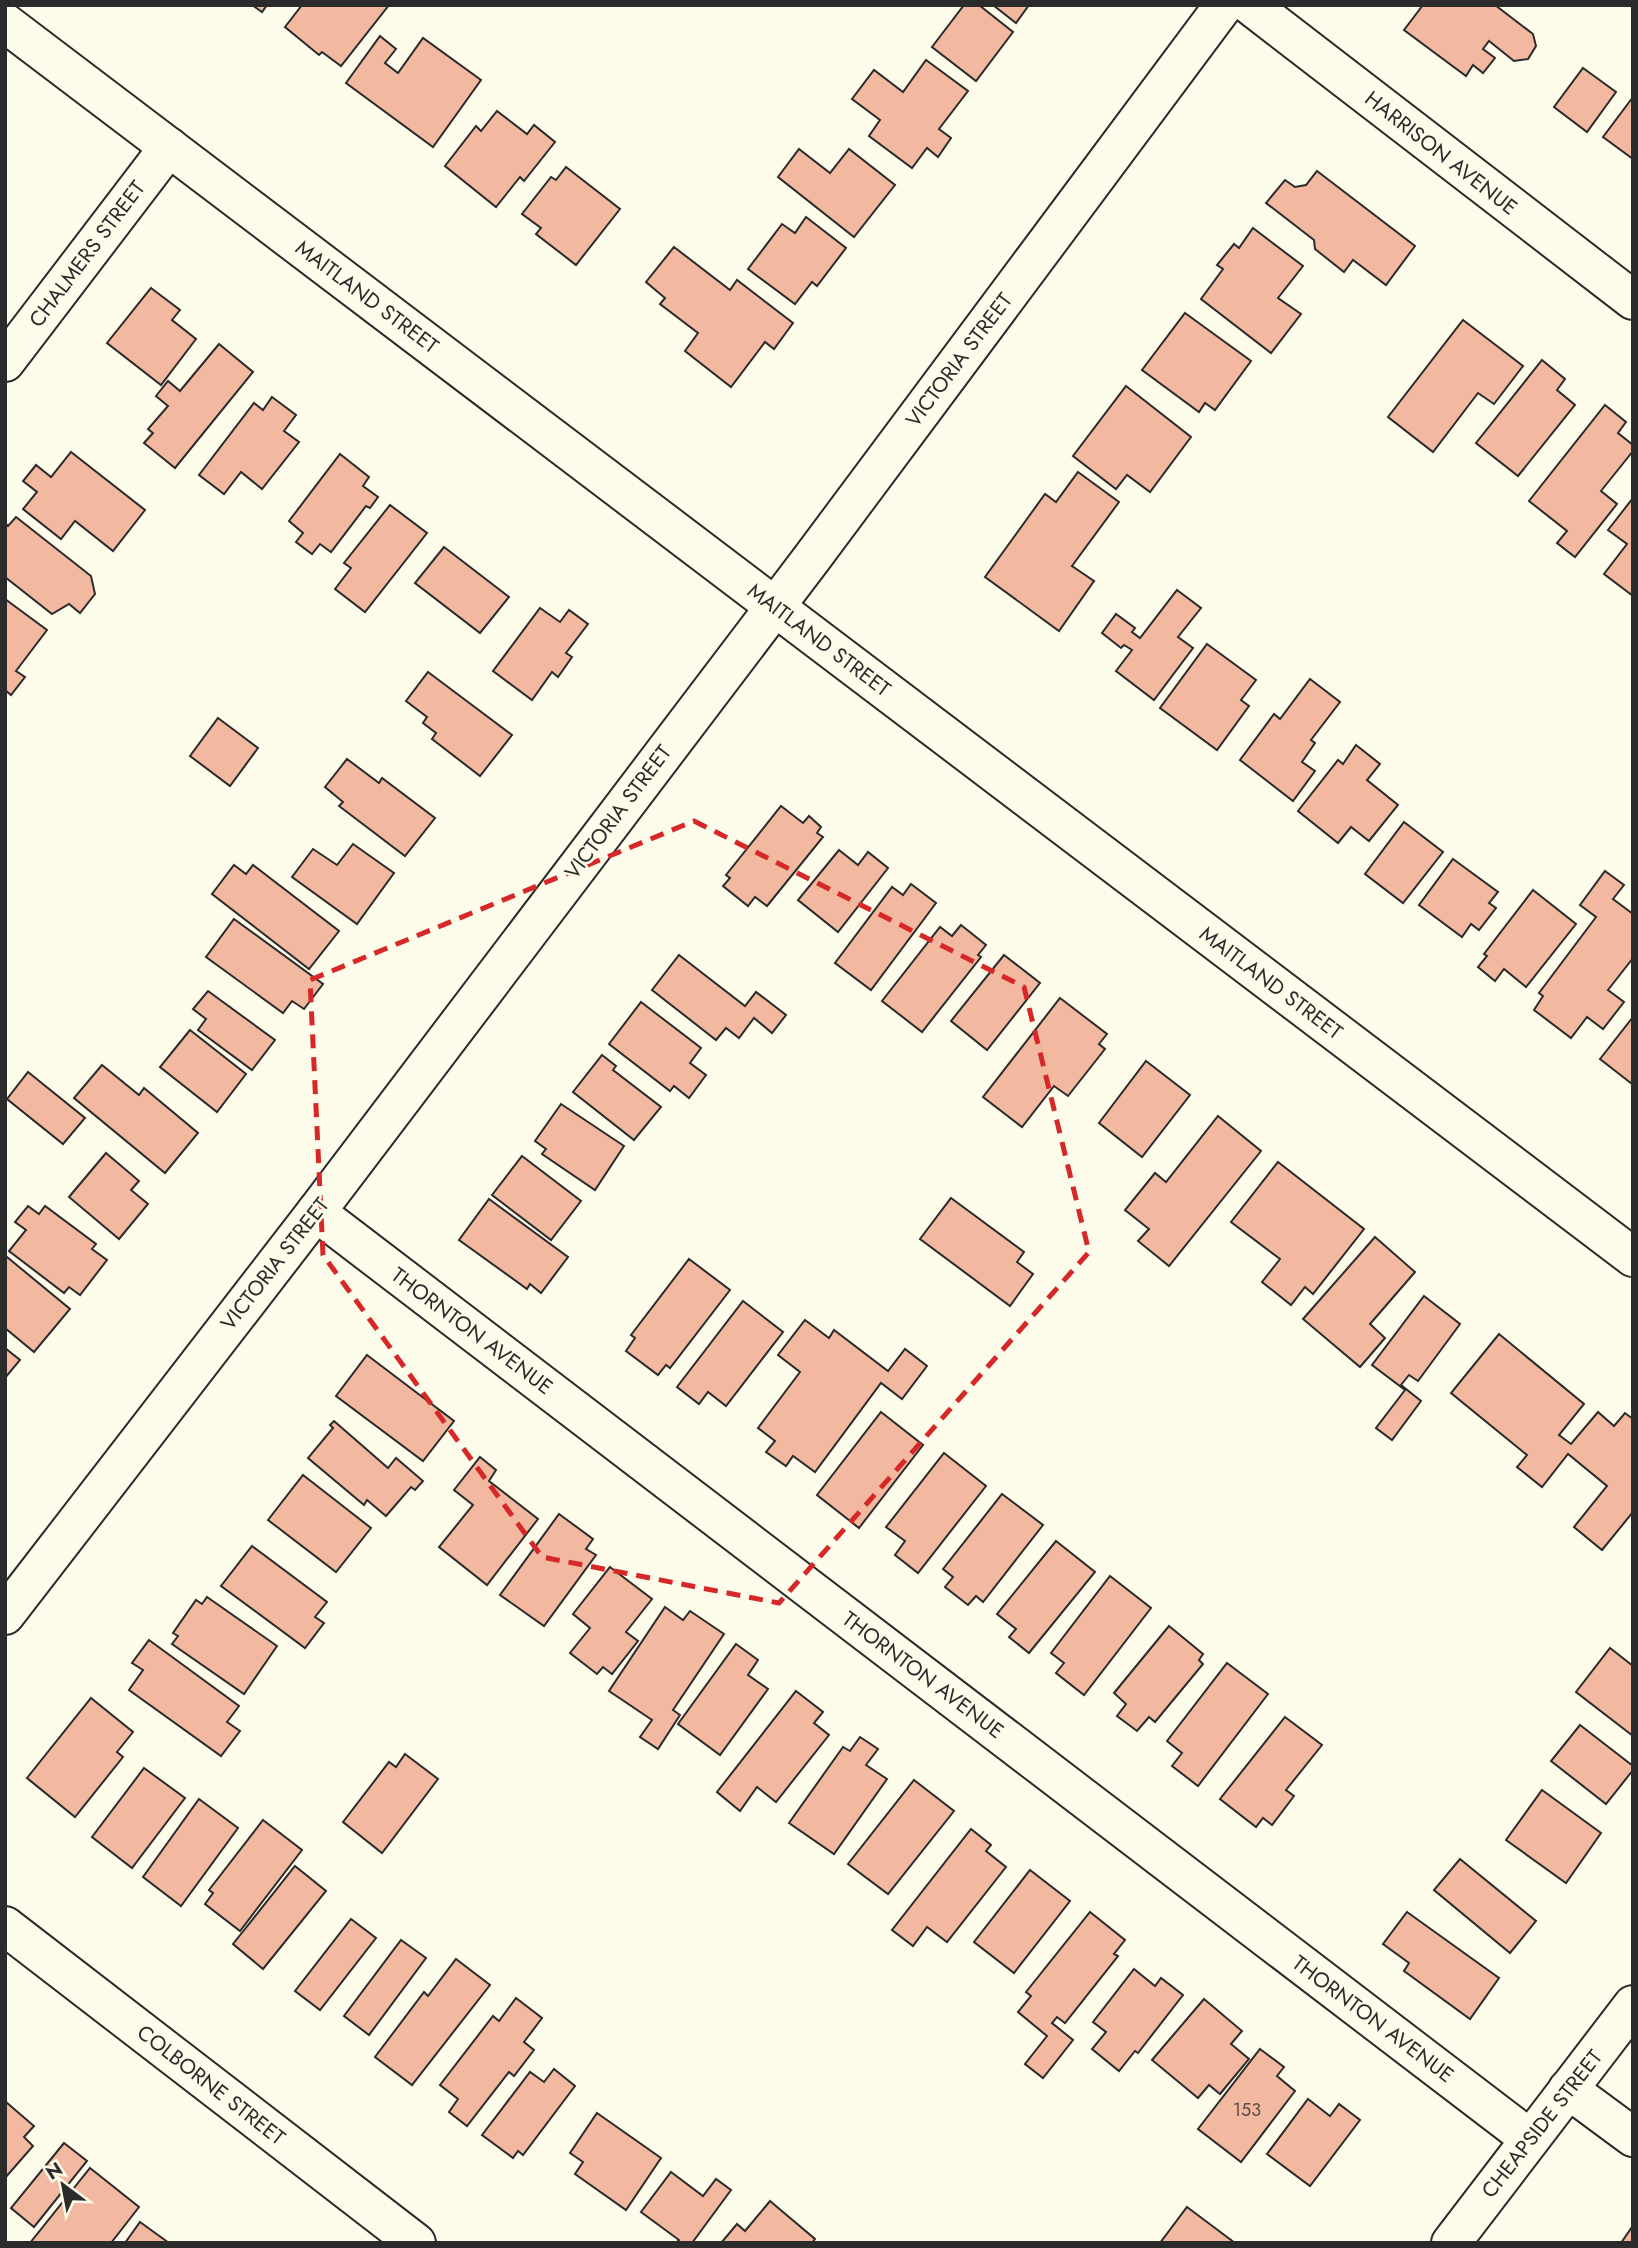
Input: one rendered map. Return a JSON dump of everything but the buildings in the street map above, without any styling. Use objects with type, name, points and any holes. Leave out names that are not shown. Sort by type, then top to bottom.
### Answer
[{"type":"street","name":"VICTORIA STREET","points":[[5,1615],[316,1212],[1224,5]]},
{"type":"street","name":"HARRISON AVENUE","points":[[1250,5],[1633,300]]},
{"type":"street","name":"MAITLAND STREET","points":[[5,23],[1633,1257]]},
{"type":"street","name":"CHALMERS STREET","points":[[5,362],[169,147]]},
{"type":"street","name":"THORNTON AVENUE","points":[[316,1212],[1530,2139]]},
{"type":"street","name":"COLBORNE STREET","points":[[5,1927],[416,2243]]},
{"type":"street","name":"CHEAPSIDE STREET","points":[[1451,2243],[1633,2005]]},
{"type":"street","points":[[1569,2089],[1633,2137]]},
{"type":"highlighted area","points":[[694,821],[1024,987],[1089,1252],[779,1603],[542,1557],[323,1255],[310,980]]}]
